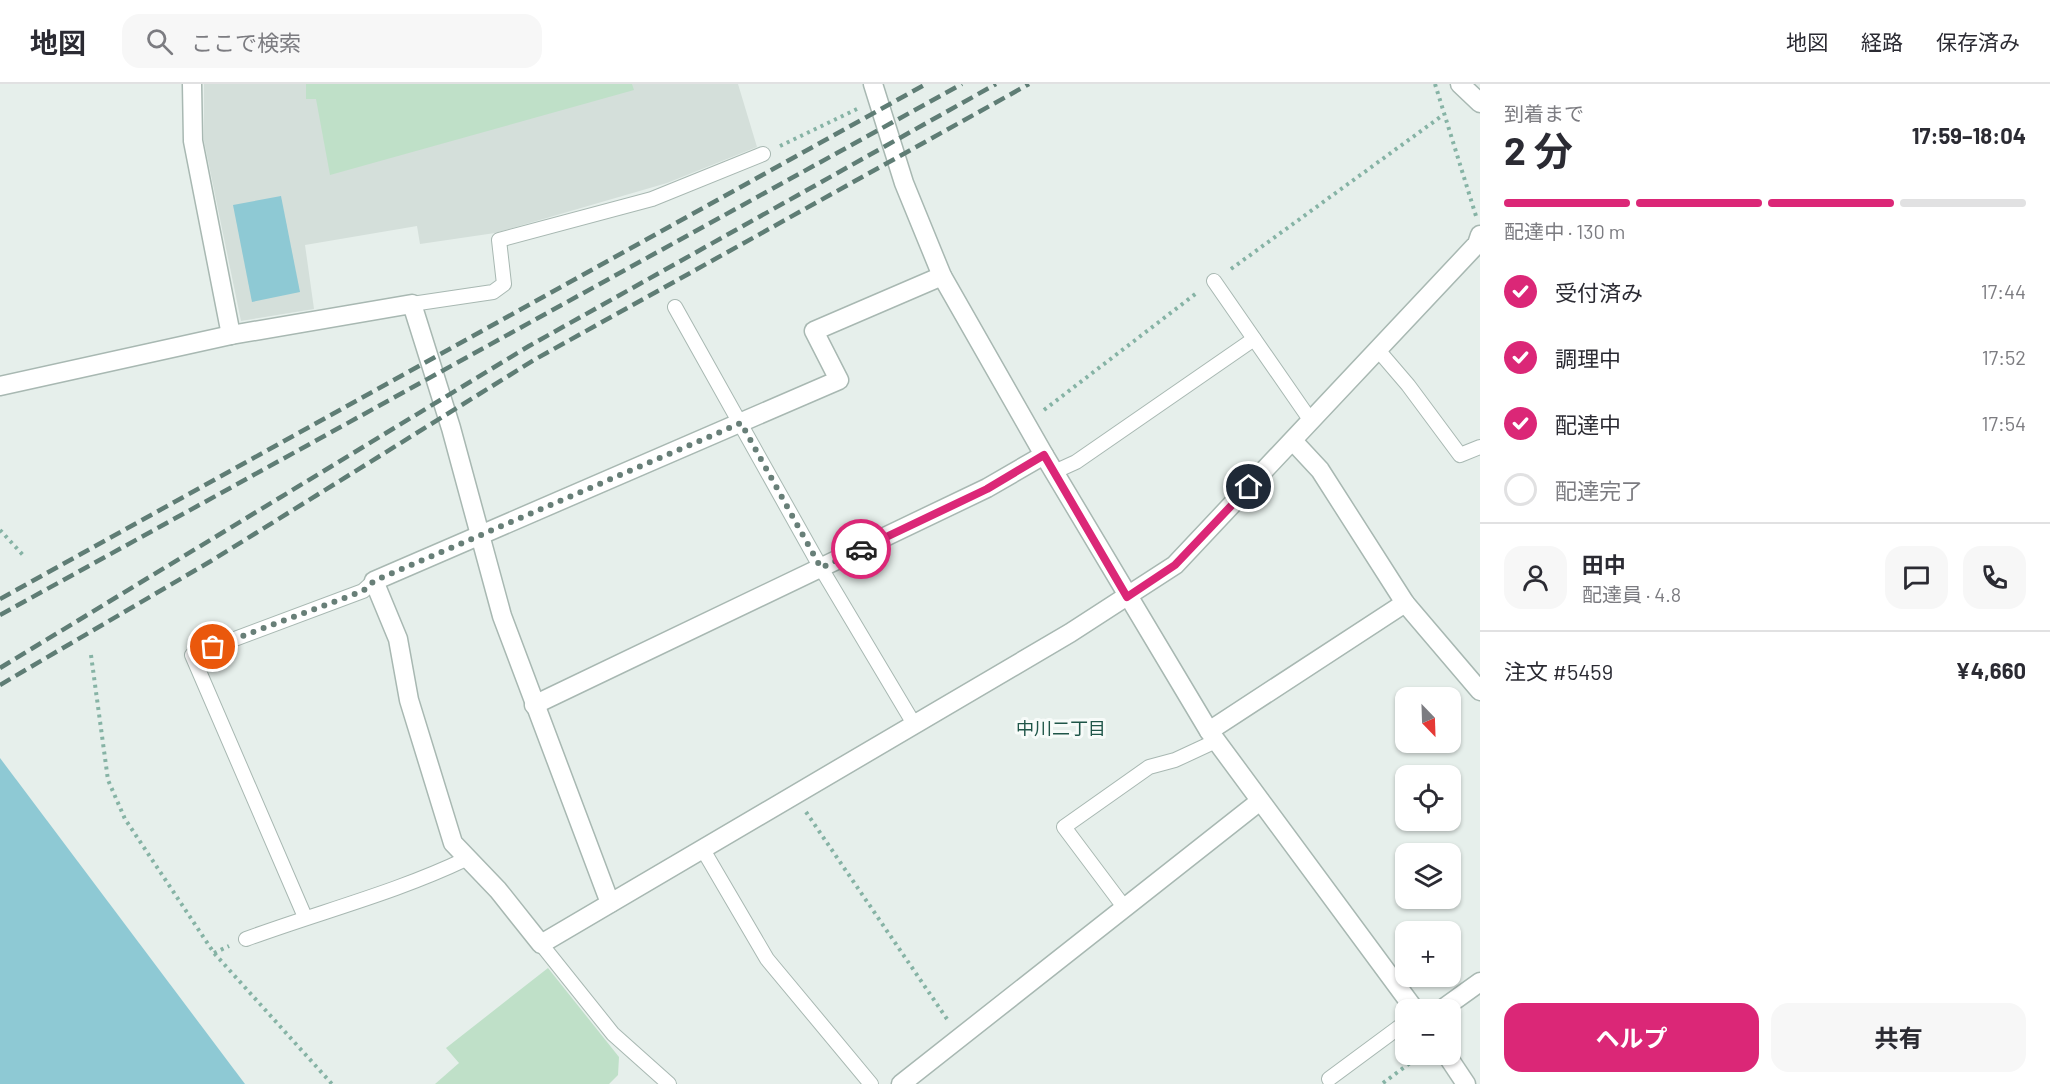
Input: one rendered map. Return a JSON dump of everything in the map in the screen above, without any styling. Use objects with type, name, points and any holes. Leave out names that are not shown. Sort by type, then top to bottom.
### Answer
[{"type":"street","points":[[192,84],[193,141],[231,335]]},
{"type":"street","points":[[1460,84],[1480,103]]},
{"type":"street","points":[[875,92],[904,183],[942,276],[1127,597],[1213,736],[1407,999]]},
{"type":"street","points":[[942,276],[814,331],[839,380],[374,581],[398,639],[409,700],[453,843],[498,890],[541,944],[1127,597],[1175,565],[1477,244],[1478,226]]},
{"type":"street","points":[[0,386],[231,335],[412,304],[481,534],[502,616],[610,903]]},
{"type":"street","points":[[1293,441],[1320,470],[1405,603],[1478,684]]},
{"type":"street","points":[[534,705],[987,489],[1044,455]]},
{"type":"street","points":[[1213,736],[1405,603]]},
{"type":"street","points":[[901,1084],[1260,801]]},
{"type":"street","points":[[1456,999],[1480,982]]},
{"type":"street","points":[[1453,1065],[1466,1084]]},
{"type":"lane","points":[[412,304],[493,292],[504,284],[499,240],[652,199],[763,154]]},
{"type":"lane","points":[[1214,281],[1311,421]]},
{"type":"lane","points":[[675,306],[821,568],[914,724]]},
{"type":"lane","points":[[1054,472],[1076,462],[1254,339]]},
{"type":"lane","points":[[1378,350],[1460,455],[1480,447]]},
{"type":"lane","points":[[305,917],[192,655],[363,591],[374,581]]},
{"type":"lane","points":[[1124,907],[1064,827],[1149,767],[1175,760],[1213,736]]},
{"type":"lane","points":[[702,848],[767,959],[871,1084]]},
{"type":"lane","points":[[246,939],[305,917],[423,879],[466,859]]},
{"type":"lane","points":[[541,944],[614,1034],[669,1084]]},
{"type":"lane","points":[[1329,1079],[1395,1030]]},
{"type":"path","points":[[1435,84],[1478,226]]},
{"type":"path","points":[[763,154],[875,92]]},
{"type":"path","points":[[1027,424],[1136,337],[1443,115]]},
{"type":"path","points":[[0,530],[23,555]]},
{"type":"path","points":[[91,655],[108,780],[125,819],[214,952],[332,1084]]},
{"type":"path","points":[[794,794],[960,1037]]},
{"type":"path","points":[[1383,1083],[1407,1065]]},
{"type":"shaded area","points":[[204,84],[738,84],[757,147],[667,183],[495,233],[420,244],[417,226],[305,245],[314,309],[241,321],[204,141]]},
{"type":"green space","points":[[306,84],[632,84],[634,90],[330,175],[316,99],[306,99]]},
{"type":"green space","points":[[548,968],[619,1057],[618,1075],[609,1084],[435,1084],[459,1063],[446,1048]]},
{"type":"water","points":[[281,196],[300,292],[252,302],[233,205]]},
{"type":"water","points":[[0,758],[245,1084],[0,1084]]},
{"type":"railway","points":[[0,599],[926,84]]},
{"type":"railway","points":[[0,615],[962,84]]},
{"type":"railway","points":[[0,668],[529,346],[996,84]]},
{"type":"railway","points":[[0,685],[211,561],[534,360],[1029,84]]},
{"type":"way so far","points":[[213,647],[363,591],[374,581],[741,423],[821,568],[861,549]]},
{"type":"district","name":"中川二丁目","points":[[1061,728]]},
{"type":"route","points":[[861,549],[987,489],[1044,455],[1127,597],[1175,565],[1249,487]]}]
